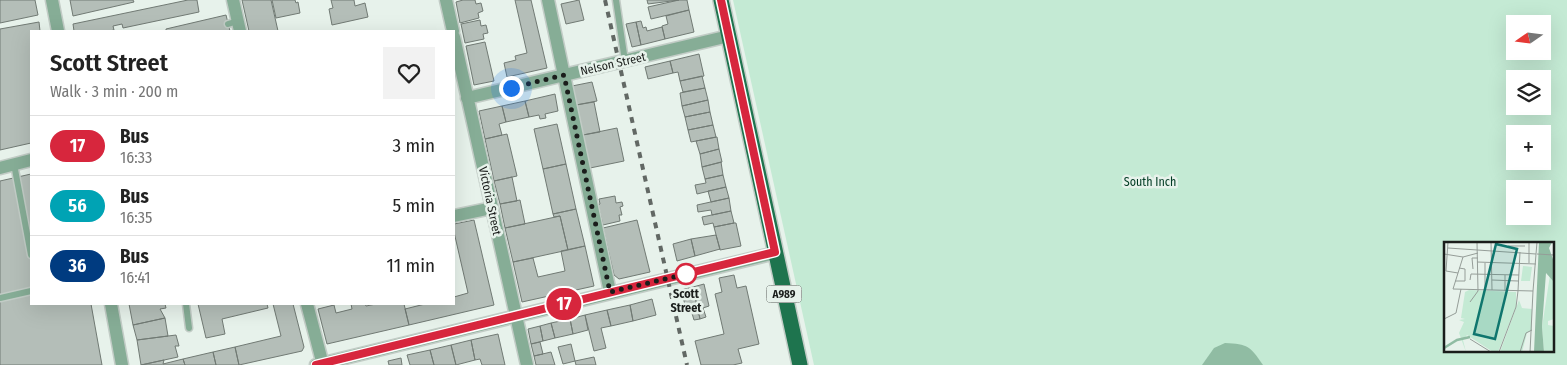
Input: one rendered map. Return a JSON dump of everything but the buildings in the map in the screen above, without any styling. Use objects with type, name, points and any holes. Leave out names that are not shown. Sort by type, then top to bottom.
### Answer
[{"type":"main road","name":"A989","points":[[721,0],[800,365]]},
{"type":"street","points":[[52,0],[58,30]]},
{"type":"street","points":[[233,0],[235,26]]},
{"type":"street","points":[[446,0],[453,30]]},
{"type":"street","points":[[548,0],[610,292]]},
{"type":"street","name":"Nelson Street","points":[[467,98],[729,36]]},
{"type":"street","name":"Victoria Street","points":[[455,41],[527,365]]},
{"type":"street","points":[[0,168],[30,160]]},
{"type":"street","points":[[455,216],[492,208]]},
{"type":"street","points":[[307,305],[320,364],[775,252]]},
{"type":"street","points":[[111,305],[122,365]]},
{"type":"lane","points":[[616,0],[625,61]]},
{"type":"lane","points":[[14,164],[30,250]]},
{"type":"lane","points":[[0,298],[30,291]]},
{"type":"lane","points":[[186,305],[188,328]]},
{"type":"green space","name":"South Inch","points":[[733,0],[1567,0],[1567,365],[814,365]]},
{"type":"shaded area","points":[[1225,343],[1248,347],[1263,365],[1202,365],[1214,348]]},
{"type":"railway","points":[[605,0],[687,365]]},
{"type":"bus line","name":"17","points":[[316,365],[775,252],[721,0]]},
{"type":"place","name":"Scott Street","points":[[686,274]]},
{"type":"route","points":[[511,88],[564,75],[564,84],[610,292],[695,272],[686,274]]}]
